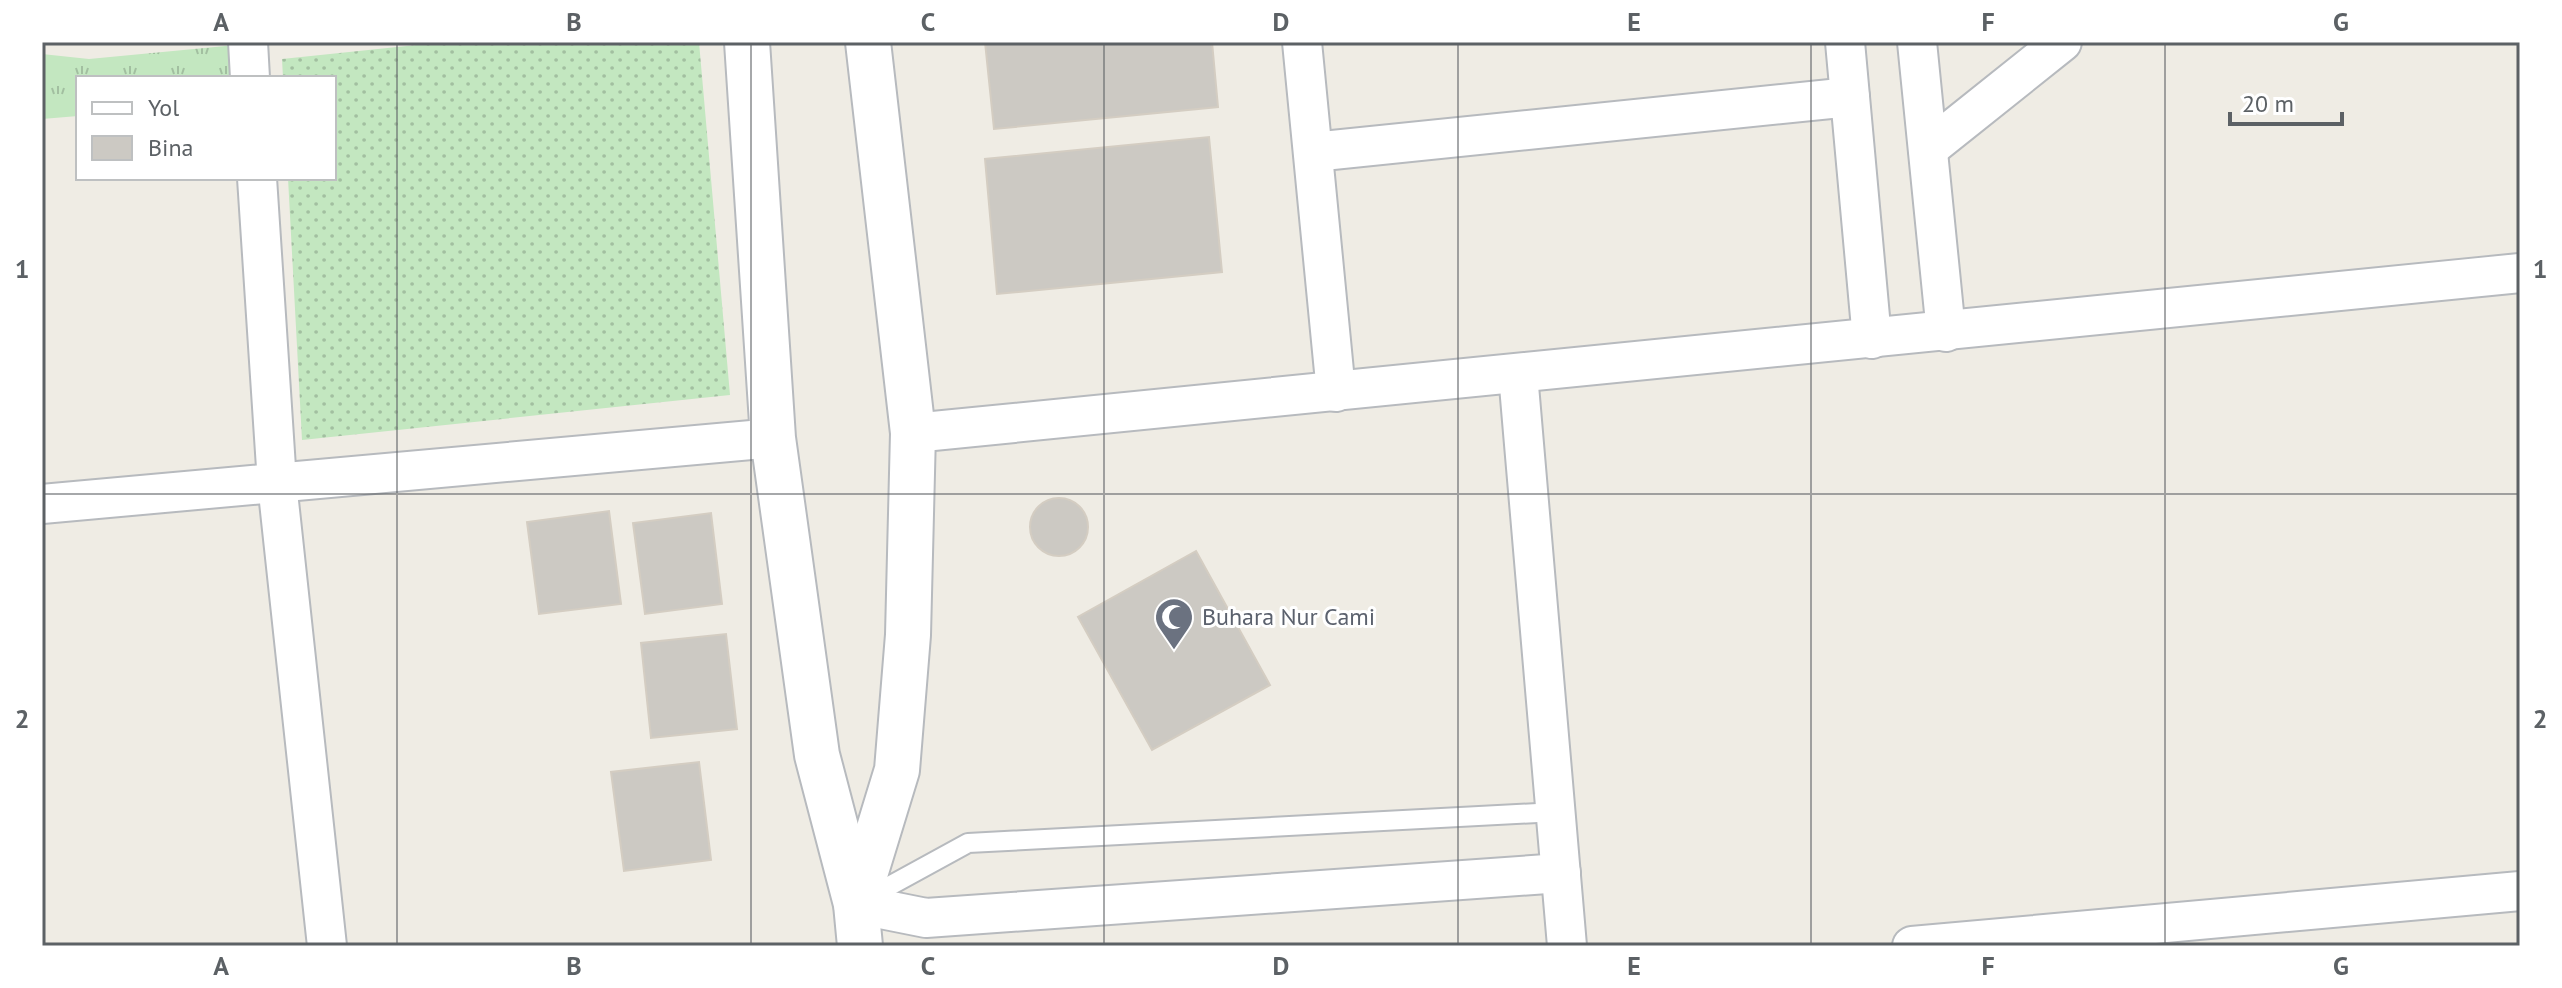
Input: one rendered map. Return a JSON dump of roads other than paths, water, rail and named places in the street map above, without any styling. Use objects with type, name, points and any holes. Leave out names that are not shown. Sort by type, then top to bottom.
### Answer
[{"type":"street","points":[[248,42],[250,76]]},
{"type":"street","points":[[747,42],[773,438],[817,755],[858,925]]},
{"type":"street","points":[[858,925],[897,770],[908,635],[913,433],[868,42]]},
{"type":"street","points":[[1302,42],[1336,392]]},
{"type":"street","points":[[1845,42],[1872,339]]},
{"type":"street","points":[[1917,42],[1946,332]]},
{"type":"street","points":[[1928,149],[2062,42]]},
{"type":"street","points":[[1313,152],[1850,97]]},
{"type":"street","points":[[257,180],[277,483],[327,946]]},
{"type":"street","points":[[913,433],[2520,273]]},
{"type":"street","points":[[1518,374],[1567,946]]},
{"type":"street","points":[[42,504],[773,438]]},
{"type":"street","points":[[858,925],[1561,873]]},
{"type":"street","points":[[1912,946],[2520,891]]},
{"type":"lane","points":[[858,925],[968,843],[1556,812]]},
{"type":"place","name":"Buhara Nur Cami","points":[[1174,651]]}]
